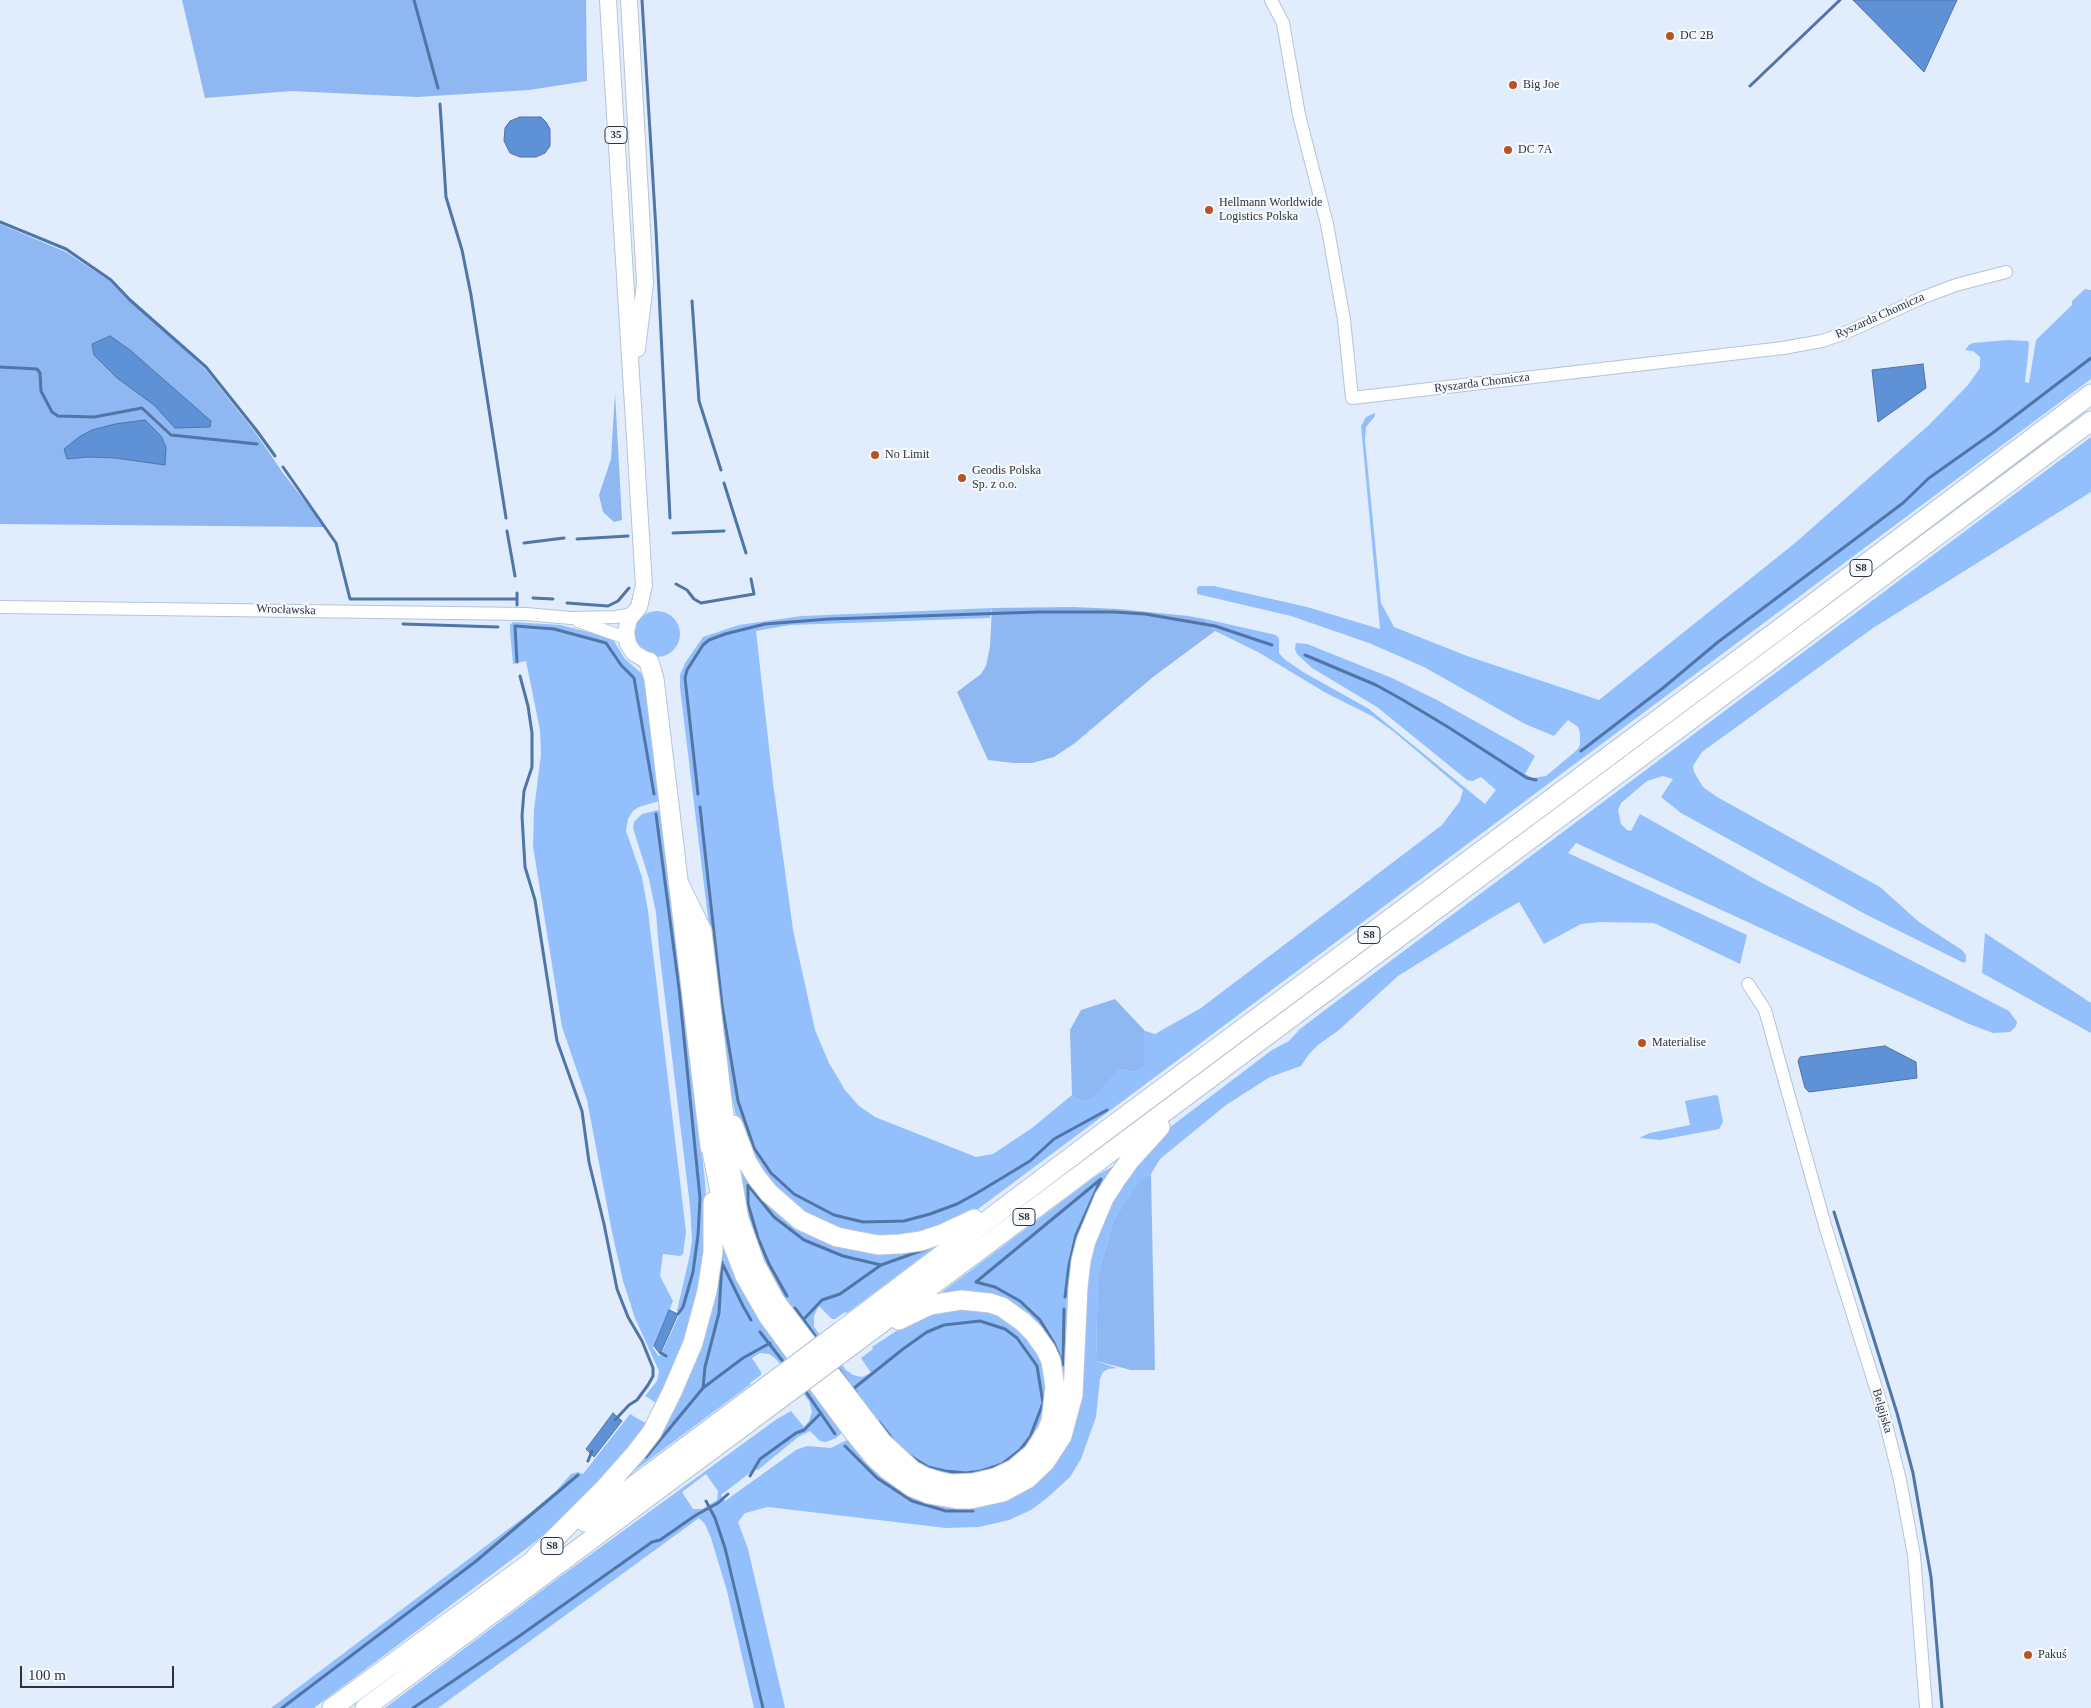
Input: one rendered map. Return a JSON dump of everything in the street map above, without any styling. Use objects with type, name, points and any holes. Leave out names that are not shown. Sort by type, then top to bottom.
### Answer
[{"type":"highway","name":"S8","points":[[365,1708],[846,1338],[1108,1129],[1782,628],[2091,394]]},
{"type":"highway","name":"S8","points":[[846,1338],[1197,1088],[2091,421]]},
{"type":"highway","points":[[536,1558],[604,1489],[652,1432],[691,1349],[708,1291],[713,1218],[709,1136],[654,679],[648,662]]},
{"type":"highway","points":[[678,882],[702,931],[734,1194],[746,1241],[755,1264],[790,1324],[882,1442],[897,1458],[925,1477],[951,1484],[973,1484],[995,1478],[1014,1469],[1033,1453],[1047,1431],[1055,1398],[1054,1373],[1050,1361],[1034,1333],[1002,1307],[968,1300],[930,1305],[846,1338]]},
{"type":"highway","points":[[720,1072],[735,1134],[757,1178],[784,1207],[800,1220],[818,1230],[857,1242],[878,1244],[907,1243],[935,1237],[962,1226],[982,1215],[1073,1147],[1108,1129]]},
{"type":"highway","points":[[709,1136],[728,1232],[744,1276],[768,1316],[852,1430],[874,1457],[888,1470],[912,1488],[929,1494],[957,1499],[971,1499],[994,1495],[1018,1484],[1036,1471],[1054,1451],[1065,1427],[1073,1395],[1081,1261],[1091,1228],[1104,1198],[1130,1160],[1197,1088]]},
{"type":"highway","name":"S8","points":[[332,1708],[536,1558],[776,1391]]},
{"type":"main road","name":"35","points":[[608,0],[644,585],[639,607],[632,614],[627,625],[626,638]]},
{"type":"main road","name":"35","points":[[629,0],[645,283],[632,388]]},
{"type":"main road","points":[[626,638],[634,653],[648,662]]},
{"type":"street","name":"Ryszarda Chomicza","points":[[1272,0],[1284,23],[1299,116],[1327,224],[1344,320],[1352,398],[1783,348],[1846,333],[1943,289],[2006,272]]},
{"type":"street","name":"Wrocławska","points":[[0,607],[526,614],[571,618]]},
{"type":"street","points":[[571,618],[616,617],[632,614]]},
{"type":"street","points":[[571,618],[626,638]]},
{"type":"street","name":"Belgijska","points":[[1748,984],[1765,1010],[1826,1229],[1881,1404],[1900,1480],[1914,1555],[1926,1708]]},
{"type":"shaded area","points":[[182,0],[586,0],[587,81],[529,90],[417,97],[291,91],[205,98]]},
{"type":"shaded area","points":[[1853,0],[1957,0],[1924,72]]},
{"type":"shaded area","points":[[520,117],[541,117],[546,122],[550,129],[550,146],[545,153],[536,157],[520,157],[510,153],[504,141],[505,128],[510,121]]},
{"type":"shaded area","points":[[0,224],[66,252],[110,281],[205,369],[255,432],[283,473],[325,527],[0,524]]},
{"type":"shaded area","points":[[2085,289],[2091,290],[2091,379],[978,1209],[917,1234],[881,1237],[841,1230],[805,1213],[783,1196],[759,1168],[737,1121],[727,1074],[680,688],[680,675],[685,663],[703,637],[739,625],[802,616],[992,608],[990,618],[790,625],[756,631],[773,783],[793,930],[815,1030],[829,1063],[845,1090],[859,1106],[875,1117],[976,1157],[993,1154],[1032,1128],[1072,1095],[1080,1101],[1119,1069],[1133,1072],[1143,1048],[1145,1031],[1155,1034],[1201,1008],[1442,825],[1460,801],[1463,790],[1393,731],[1372,716],[1326,693],[1258,652],[1215,631],[1205,619],[1276,635],[1279,638],[1279,653],[1284,659],[1303,672],[1369,709],[1485,804],[1496,790],[1481,777],[1473,781],[1467,780],[1377,707],[1312,668],[1297,654],[1295,649],[1296,643],[1307,644],[1392,678],[1437,700],[1523,748],[1535,756],[1525,774],[1533,778],[1546,776],[1577,750],[1580,745],[1578,727],[1568,720],[1554,736],[1525,724],[1424,667],[1369,643],[1291,616],[1197,594],[1199,586],[1214,586],[1307,607],[1380,629],[1361,426],[1366,417],[1375,413],[1375,416],[1366,427],[1365,440],[1381,603],[1394,627],[1467,656],[1599,700],[1795,543],[1929,425],[1968,385],[1980,368],[1980,357],[1973,351],[1965,350],[1969,345],[2008,340],[2028,341],[2025,382],[2029,383],[2036,340],[2072,305],[2072,301]]},
{"type":"shaded area","points":[[110,336],[130,350],[211,421],[210,427],[175,428],[154,405],[117,378],[94,355],[92,344]]},
{"type":"shaded area","points":[[1923,364],[1926,388],[1878,422],[1872,370]]},
{"type":"shaded area","points":[[615,393],[622,520],[614,522],[603,512],[599,495],[611,459]]},
{"type":"shaded area","points":[[145,420],[161,436],[166,447],[165,465],[115,458],[88,457],[67,459],[64,449],[79,437],[92,430],[115,424]]},
{"type":"shaded area","points":[[2091,437],[2091,492],[1873,628],[1702,752],[1693,766],[1694,772],[1703,787],[1717,797],[1880,887],[1919,922],[1962,950],[1966,955],[1964,963],[1867,915],[1681,813],[1661,797],[1673,779],[1663,776],[1647,781],[1621,803],[1618,810],[1621,824],[1627,830],[1631,831],[1640,814],[1762,883],[2009,1011],[2017,1022],[2010,1032],[1993,1033],[1969,1024],[1576,843],[1568,853],[1747,935],[1740,964],[1654,923],[1600,922],[1581,924],[1544,944],[1519,902],[1398,976],[1339,1030],[1318,1045],[1301,1066],[1270,1077],[1226,1105],[1160,1159],[1151,1174],[1141,1181],[1114,1219],[1098,1275],[1096,1361],[1117,1368],[1108,1369],[1103,1372],[1100,1379],[1096,1417],[1081,1459],[1070,1477],[1047,1498],[1031,1510],[1009,1520],[979,1527],[946,1528],[768,1507],[745,1513],[738,1522],[748,1549],[785,1708],[754,1708],[727,1591],[711,1538],[705,1524],[699,1518],[438,1708],[385,1708],[561,1576],[777,1419],[791,1411],[804,1427],[809,1421],[812,1412],[809,1401],[776,1359],[769,1354],[760,1353],[752,1358],[761,1375],[622,1480],[655,1439],[720,1234],[731,1267],[750,1304],[843,1432],[836,1438],[826,1442],[820,1441],[810,1431],[798,1437],[758,1470],[755,1469],[721,1495],[725,1501],[796,1450],[807,1446],[831,1448],[847,1440],[884,1478],[897,1488],[917,1500],[944,1507],[975,1508],[1002,1501],[1053,1464],[1090,1254],[1120,1183],[1161,1134],[1272,1050],[1289,1041],[1300,1029]],"holes":[[[706,1474],[718,1491],[717,1500],[702,1509],[693,1509],[682,1492]]]},
{"type":"shaded area","points":[[1073,607],[1118,609],[1188,616],[1205,619],[1215,631],[1153,677],[1075,743],[1054,757],[1032,763],[988,760],[957,692],[981,674],[986,666],[990,647],[992,608]]},
{"type":"shaded area","points":[[657,611],[670,615],[676,621],[680,634],[676,647],[670,653],[657,657],[644,653],[638,647],[634,634],[638,621],[644,615]]},
{"type":"shaded area","points":[[513,622],[560,625],[609,637],[614,641],[625,659],[644,678],[659,801],[639,807],[633,811],[628,819],[626,831],[642,877],[648,911],[686,1232],[683,1254],[680,1256],[663,1254],[660,1276],[673,1301],[653,1348],[658,1355],[660,1356],[680,1313],[677,1311],[692,1240],[690,1206],[656,913],[649,879],[633,828],[634,822],[642,814],[658,810],[663,816],[705,1181],[707,1218],[705,1253],[697,1305],[681,1358],[662,1400],[637,1442],[600,1486],[571,1513],[531,1545],[314,1708],[271,1708],[531,1512],[556,1491],[571,1474],[578,1472],[583,1474],[630,1414],[647,1424],[658,1404],[645,1396],[657,1381],[659,1371],[635,1318],[623,1281],[587,1100],[562,1027],[533,846],[534,810],[541,754],[540,730],[526,661],[513,664],[510,625]]},
{"type":"shaded area","points":[[662,677],[725,1181],[736,1228],[759,1286],[781,1321],[876,1447],[905,1475],[938,1489],[963,1492],[974,1491],[1008,1481],[1025,1470],[1040,1455],[1052,1435],[1062,1400],[1060,1371],[1057,1359],[1046,1338],[1022,1312],[1002,1301],[974,1292],[942,1292],[1096,1176],[1115,1165],[1092,1204],[1075,1252],[1069,1303],[1066,1388],[1060,1418],[1052,1439],[1040,1457],[1023,1474],[1003,1485],[977,1493],[946,1493],[923,1486],[898,1472],[888,1464],[859,1430],[778,1322],[746,1266],[734,1235],[724,1191]]},
{"type":"shaded area","points":[[1985,933],[2091,1003],[2091,1033],[1982,973]]},
{"type":"shaded area","points":[[1115,999],[1145,1031],[1143,1067],[1133,1072],[1119,1069],[1092,1098],[1080,1101],[1072,1095],[1070,1030],[1081,1010]]},
{"type":"shaded area","points":[[1885,1046],[1916,1062],[1917,1078],[1809,1092],[1805,1088],[1798,1061],[1800,1057]]},
{"type":"shaded area","points":[[1718,1096],[1723,1122],[1719,1129],[1660,1140],[1639,1138],[1650,1133],[1690,1125],[1685,1101]]},
{"type":"shaded area","points":[[736,1154],[810,1232],[942,1242],[847,1313],[845,1312],[832,1319],[819,1306],[814,1316],[814,1327],[846,1370],[853,1375],[862,1377],[871,1373],[861,1358],[873,1349],[872,1347],[913,1320],[951,1307],[995,1313],[1024,1333],[1042,1360],[1048,1386],[1043,1421],[1022,1454],[983,1476],[937,1475],[903,1455],[772,1282],[749,1228]]},
{"type":"shaded area","points":[[1151,1174],[1155,1370],[1131,1370],[1096,1361],[1098,1275],[1114,1219],[1141,1180]]},
{"type":"shaded area","points":[[669,1310],[678,1314],[660,1354],[654,1346]]},
{"type":"shaded area","points":[[613,1413],[622,1421],[594,1457],[586,1449]]},
{"type":"waterway","points":[[414,0],[438,88]]},
{"type":"waterway","points":[[642,0],[656,230],[670,518]]},
{"type":"waterway","points":[[1750,86],[1840,0]]},
{"type":"waterway","points":[[440,104],[446,197],[462,250],[471,295],[506,518]]},
{"type":"waterway","points":[[0,222],[66,249],[111,280],[130,300],[206,367],[275,456]]},
{"type":"waterway","points":[[692,301],[699,401],[721,470]]},
{"type":"waterway","points":[[1581,751],[1663,688],[1718,642],[1903,503],[1929,478],[1994,432],[2091,358]]},
{"type":"waterway","points":[[0,367],[37,369],[40,373],[41,391],[52,412],[58,416],[94,417],[142,408],[171,435],[257,444]]},
{"type":"waterway","points":[[283,467],[336,543],[350,599],[517,599]]},
{"type":"waterway","points":[[724,483],[746,553]]},
{"type":"waterway","points":[[507,531],[515,576]]},
{"type":"waterway","points":[[673,533],[724,531]]},
{"type":"waterway","points":[[577,539],[628,536]]},
{"type":"waterway","points":[[524,543],[564,538]]},
{"type":"waterway","points":[[676,584],[687,590],[694,599],[701,603],[754,594],[751,579]]},
{"type":"waterway","points":[[567,603],[608,606],[618,601],[629,588]]},
{"type":"waterway","points":[[517,593],[517,605]]},
{"type":"waterway","points":[[533,598],[553,599]]},
{"type":"waterway","points":[[698,794],[685,678],[687,670],[703,645],[709,640],[725,634],[765,624],[829,619],[1038,612],[1114,612],[1145,614],[1215,626],[1272,645]]},
{"type":"waterway","points":[[403,624],[498,627]]},
{"type":"waterway","points":[[517,662],[515,626],[554,629],[606,643],[621,665],[634,678],[654,794]]},
{"type":"waterway","points":[[1305,655],[1376,685],[1448,727],[1527,778],[1536,780]]},
{"type":"waterway","points":[[520,676],[528,706],[532,733],[532,767],[524,791],[522,816],[525,867],[535,900],[557,1041],[582,1111],[589,1162],[617,1289],[628,1317],[642,1341],[653,1368],[653,1376],[648,1385],[637,1400],[629,1405],[615,1420]]},
{"type":"waterway","points":[[700,807],[722,1005],[738,1101],[754,1148],[771,1173],[794,1194],[834,1215],[863,1222],[904,1221],[957,1204],[1030,1161],[1054,1139],[1107,1110]]},
{"type":"waterway","points":[[656,814],[679,988],[700,1198],[693,1272],[683,1307],[678,1314]]},
{"type":"waterway","points":[[1064,1309],[1063,1365],[1054,1343],[1040,1320],[1020,1301],[995,1287],[976,1282],[1101,1179],[1076,1235],[1069,1265],[1065,1297]]},
{"type":"waterway","points":[[748,1185],[774,1217],[804,1240],[843,1256],[881,1265]]},
{"type":"waterway","points":[[748,1185],[748,1204],[758,1238],[769,1264],[787,1296]]},
{"type":"waterway","points":[[1834,1212],[1897,1413],[1913,1473],[1931,1577],[1942,1708]]},
{"type":"waterway","points":[[803,1320],[822,1300],[840,1294],[881,1265],[926,1249]]},
{"type":"waterway","points":[[722,1262],[719,1313],[705,1367],[703,1388],[743,1358],[770,1343]]},
{"type":"waterway","points":[[723,1265],[751,1320]]},
{"type":"waterway","points":[[795,1308],[818,1340]]},
{"type":"waterway","points":[[856,1392],[853,1389],[903,1349],[927,1332],[944,1325],[980,1321],[1005,1329],[1017,1338],[1037,1366],[1043,1403],[1030,1437],[1020,1450],[1002,1464],[981,1471],[966,1473],[928,1467],[909,1455]]},
{"type":"waterway","points":[[760,1332],[785,1364]]},
{"type":"waterway","points":[[661,1353],[666,1356]]},
{"type":"waterway","points":[[836,1365],[847,1381]]},
{"type":"waterway","points":[[646,1457],[703,1388]]},
{"type":"waterway","points":[[804,1389],[835,1434]]},
{"type":"waterway","points":[[750,1476],[760,1459],[796,1433],[804,1430],[821,1413]]},
{"type":"waterway","points":[[879,1422],[894,1441]]},
{"type":"waterway","points":[[845,1446],[877,1478],[912,1501],[946,1511],[973,1511]]},
{"type":"waterway","points":[[588,1461],[592,1451]]},
{"type":"waterway","points":[[282,1708],[475,1562],[578,1475]]},
{"type":"waterway","points":[[413,1708],[518,1637],[652,1542],[660,1540],[696,1515],[718,1503],[728,1494]]},
{"type":"waterway","points":[[706,1501],[715,1518],[725,1548],[763,1708]]},
{"type":"place","name":"DC 2B","points":[[1670,36]]},
{"type":"place","name":"Big Joe","points":[[1513,85]]},
{"type":"place","name":"DC 7A","points":[[1508,150]]},
{"type":"place","name":"Hellmann Worldwide Logistics Polska","points":[[1209,210]]},
{"type":"place","name":"No Limit","points":[[875,455]]},
{"type":"place","name":"Geodis Polska Sp. z o.o.","points":[[962,478]]},
{"type":"place","name":"Materialise","points":[[1642,1043]]},
{"type":"place","name":"Pakuś","points":[[2028,1655]]}]
